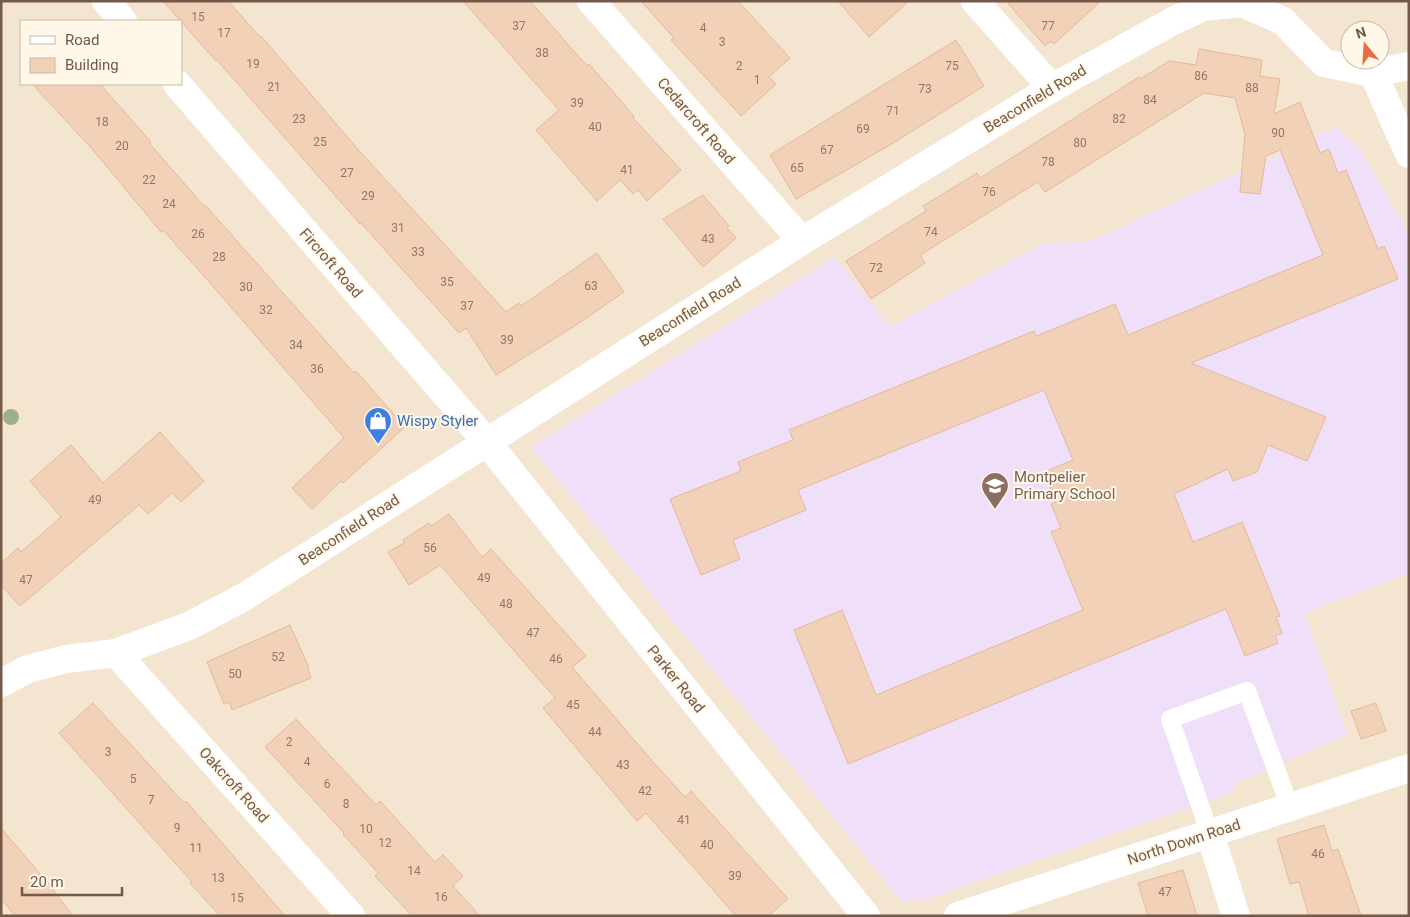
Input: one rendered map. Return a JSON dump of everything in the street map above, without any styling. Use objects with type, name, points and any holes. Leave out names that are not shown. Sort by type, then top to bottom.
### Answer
[{"type":"street","points":[[106,1],[122,20]]},
{"type":"street","name":"Cedarcroft Road","points":[[591,1],[802,241]]},
{"type":"street","points":[[975,1],[1052,88]]},
{"type":"street","name":"Beaconfield Road","points":[[1,683],[28,669],[56,662],[116,654],[189,626],[244,597],[802,241],[1052,88],[1173,20],[1203,7],[1242,3],[1284,21],[1324,63],[1373,74]]},
{"type":"street","points":[[1409,66],[1373,74],[1409,154]]},
{"type":"street","name":"Fircroft Road","points":[[178,85],[486,441]]},
{"type":"street","name":"Parker Road","points":[[486,441],[866,916]]},
{"type":"street","name":"Oakcroft Road","points":[[116,654],[351,916]]},
{"type":"street","name":"North Down Road","points":[[958,916],[1409,768]]},
{"type":"street","points":[[1210,834],[1236,916]]},
{"type":"lane","points":[[1210,834],[1170,719],[1247,691],[1290,807]]},
{"type":"shaded area","points":[[1,1],[1409,1],[1409,916],[1,916]]},
{"type":"shaded area","name":"Montpelier Primary School","points":[[1336,127],[1360,149],[1409,234],[1409,573],[1305,613],[1347,735],[1233,784],[1234,792],[933,897],[902,902],[531,447],[835,257],[890,327],[1041,244],[1091,241]]},
{"type":"building","points":[[163,1],[228,1],[261,36],[355,146],[506,312],[519,303],[521,306],[597,253],[624,292],[573,327],[496,375],[466,328],[459,333],[360,224],[182,23],[182,20],[180,20]]},
{"type":"building","points":[[463,1],[530,1],[587,66],[589,64],[634,116],[633,118],[681,170],[647,201],[638,190],[633,194],[620,180],[597,201],[536,130],[559,110]]},
{"type":"building","points":[[641,1],[738,1],[790,58],[769,77],[776,84],[741,116],[671,40],[674,38]]},
{"type":"building","points":[[838,1],[909,1],[869,37]]},
{"type":"building","points":[[1006,1],[1101,1],[1054,44],[1051,41],[1045,46]]},
{"type":"building","points":[[956,40],[984,86],[890,145],[796,199],[770,155]]},
{"type":"building","points":[[1199,49],[1262,60],[1260,76],[1280,79],[1274,114],[1300,102],[1320,153],[1329,149],[1338,173],[1346,170],[1378,249],[1384,246],[1398,279],[1191,363],[1326,417],[1307,461],[1268,445],[1257,472],[1233,481],[1228,469],[1174,494],[1193,542],[1242,522],[1280,616],[1276,617],[1282,633],[1275,636],[1278,643],[1245,656],[1226,609],[848,764],[794,630],[842,610],[876,695],[1083,610],[1051,532],[1061,528],[1051,504],[1056,502],[1044,472],[1073,460],[1044,390],[798,490],[806,510],[733,540],[740,559],[701,575],[670,499],[741,471],[738,462],[793,440],[789,430],[1034,331],[1036,336],[1115,304],[1128,335],[1323,255],[1280,150],[1266,156],[1260,194],[1240,192],[1245,134],[1235,98],[1204,93],[1045,192],[1038,182],[920,255],[925,263],[871,299],[846,261],[926,211],[923,206],[977,173],[980,178],[1139,77],[1140,79],[1169,61],[1196,65]]},
{"type":"building","points":[[33,85],[101,85],[205,207],[405,427],[343,483],[341,481],[312,509],[292,488],[344,438],[211,284],[163,230],[161,232],[93,150]]},
{"type":"building","points":[[703,195],[729,226],[727,228],[736,238],[703,267],[663,219]]},
{"type":"building","points":[[160,432],[204,481],[181,502],[172,493],[148,514],[139,505],[20,606],[1,585],[1,563],[18,548],[21,552],[61,517],[30,481],[71,445],[103,483]]},
{"type":"building","points":[[449,514],[482,557],[491,549],[586,656],[572,667],[653,762],[685,797],[691,791],[788,899],[768,916],[736,916],[646,813],[637,821],[543,708],[555,698],[440,565],[409,585],[388,552],[404,543],[403,540],[429,523],[431,526]]},
{"type":"building","points":[[290,625],[309,668],[311,678],[232,710],[229,702],[224,704],[207,662]]},
{"type":"building","points":[[93,703],[184,803],[186,801],[285,916],[220,916],[190,883],[192,882],[59,733]]},
{"type":"building","points":[[1376,703],[1386,731],[1361,739],[1351,711]]},
{"type":"building","points":[[296,719],[376,805],[380,801],[435,862],[443,855],[463,876],[453,886],[480,916],[412,916],[375,876],[378,873],[344,833],[265,747]]},
{"type":"building","points":[[1324,825],[1332,851],[1338,849],[1361,916],[1309,916],[1299,882],[1290,884],[1277,839]]},
{"type":"building","points":[[1,828],[48,883],[73,916],[15,916],[1,899]]},
{"type":"building","points":[[1183,870],[1197,916],[1148,916],[1138,883]]},
{"type":"place","name":"Wispy Styler","points":[[378,445]]},
{"type":"place","name":"Montpelier Primary School","points":[[995,510]]}]
